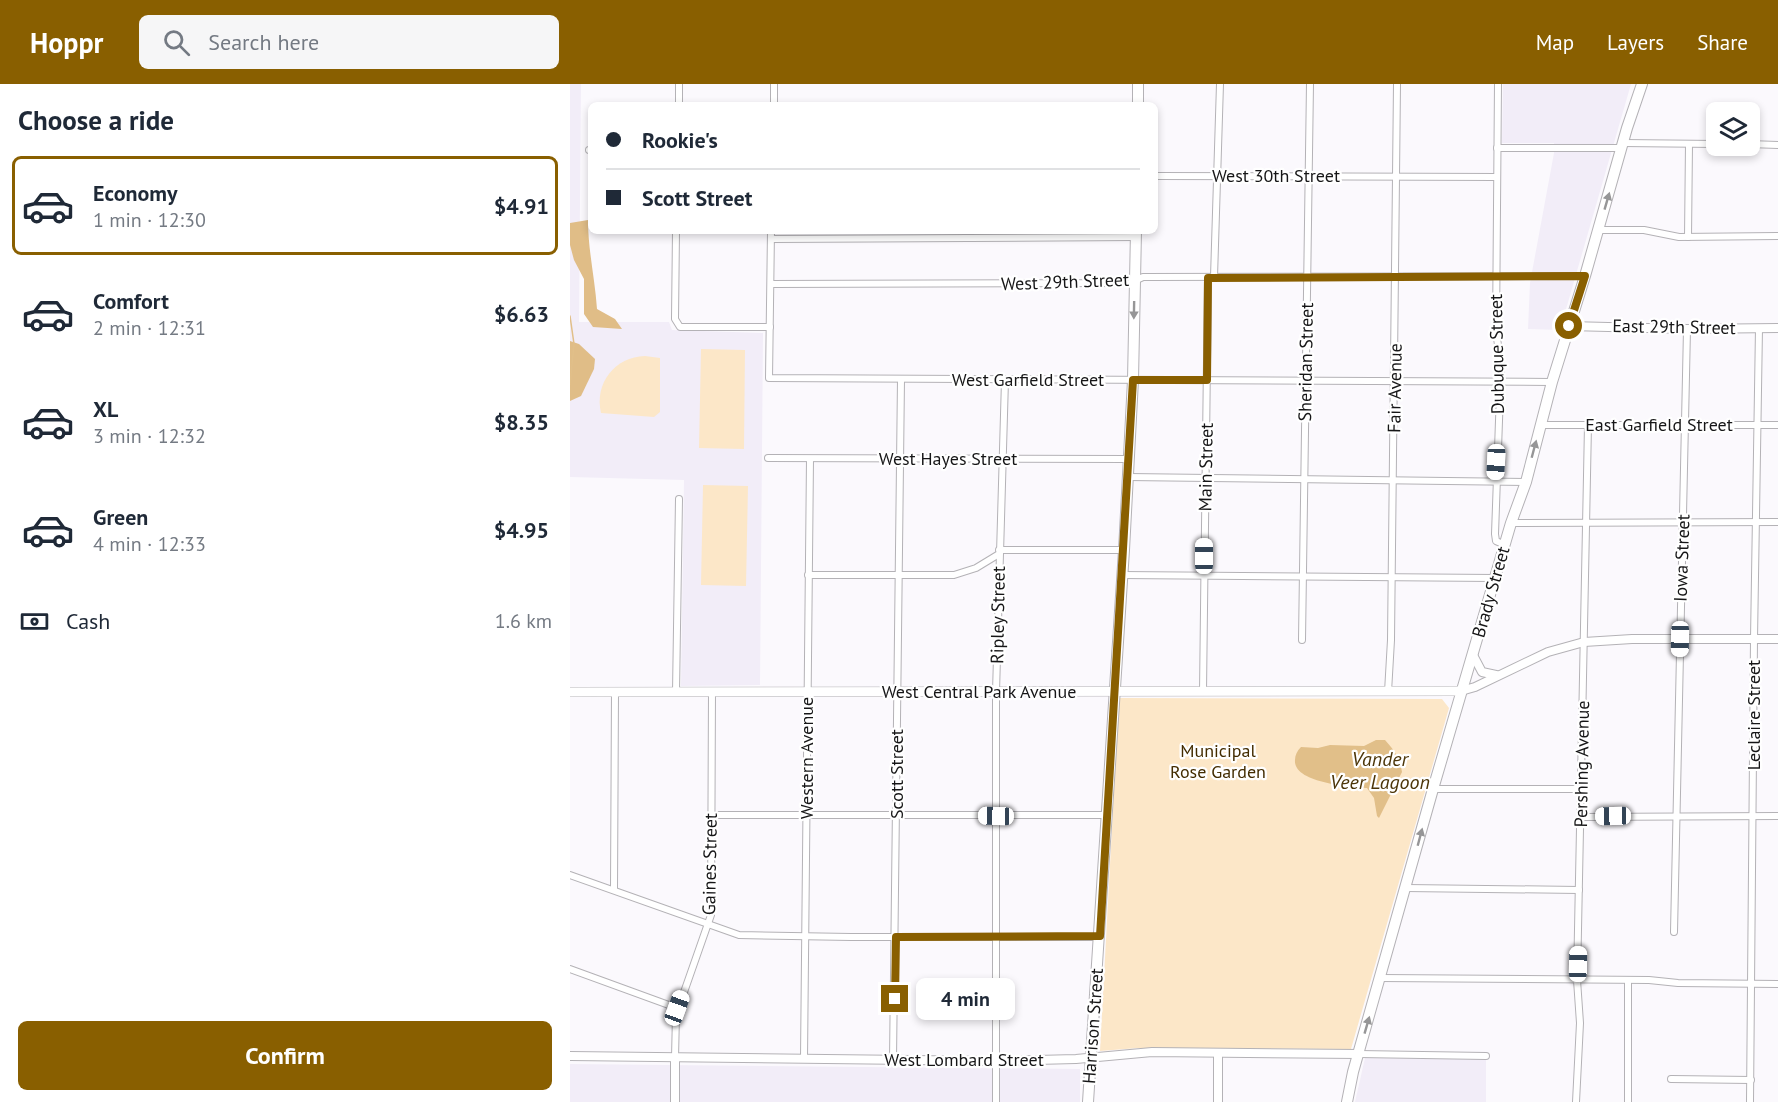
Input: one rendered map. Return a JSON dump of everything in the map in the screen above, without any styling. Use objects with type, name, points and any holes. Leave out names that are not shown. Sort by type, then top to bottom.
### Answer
[{"type":"highway","points":[[1138,84],[1138,102]]},
{"type":"highway","name":"Brady Street","points":[[1347,1102],[1461,691],[1511,523],[1526,482],[1552,382],[1642,84]]},
{"type":"highway","name":"Harrison Street","points":[[1088,1102],[1124,550],[1133,380],[1136,234]]},
{"type":"main road","name":"West Central Park Avenue","points":[[570,692],[1461,691]]},
{"type":"street","points":[[679,84],[679,102]]},
{"type":"street","points":[[774,84],[774,102]]},
{"type":"street","name":"Main Street","points":[[1203,692],[1207,380],[1218,176],[1220,84]]},
{"type":"street","name":"Sheridan Street","points":[[1302,640],[1310,84]]},
{"type":"street","name":"Fair Avenue","points":[[1388,692],[1394,480],[1397,84]]},
{"type":"street","name":"Dubuque Street","points":[[1498,84],[1496,332],[1500,345],[1500,383],[1495,481],[1495,538],[1498,543],[1505,545]]},
{"type":"street","points":[[1688,237],[1689,144]]},
{"type":"street","points":[[1497,148],[1706,144]]},
{"type":"street","points":[[1760,144],[1778,145]]},
{"type":"street","name":"West 30th Street","points":[[1158,176],[1497,177]]},
{"type":"street","points":[[1599,230],[1644,230],[1688,237],[1778,236]]},
{"type":"street","points":[[676,234],[675,318],[680,327],[770,327],[771,234]]},
{"type":"street","points":[[771,239],[923,234],[1136,234]]},
{"type":"street","points":[[1395,277],[1585,276]]},
{"type":"street","name":"West 29th Street","points":[[771,284],[1130,283],[1143,277],[1395,277]]},
{"type":"street","name":"East 29th Street","points":[[1569,326],[1687,329],[1778,328]]},
{"type":"street","name":"West Garfield Street","points":[[770,327],[769,378],[1395,382]]},
{"type":"street","name":"Leclaire Street","points":[[1750,1102],[1754,639],[1760,328]]},
{"type":"street","name":"Iowa Street","points":[[1674,932],[1687,329]]},
{"type":"street","name":"Scott Street","points":[[893,1060],[901,380]]},
{"type":"street","name":"Ripley Street","points":[[996,1102],[996,692],[1005,380]]},
{"type":"street","points":[[1395,382],[1552,382]]},
{"type":"street","name":"East Garfield Street","points":[[1541,425],[1778,425]]},
{"type":"street","name":"Pershing Avenue","points":[[1576,1102],[1580,1023],[1577,980],[1588,425]]},
{"type":"street","name":"West Hayes Street","points":[[768,458],[1129,459]]},
{"type":"street","name":"Western Avenue","points":[[804,1058],[810,459]]},
{"type":"street","points":[[1128,477],[1526,482]]},
{"type":"street","points":[[676,692],[679,499]]},
{"type":"street","points":[[1511,523],[1778,522]]},
{"type":"street","points":[[808,575],[954,575],[976,568],[999,552],[1124,550]]},
{"type":"street","points":[[1122,575],[1495,578]]},
{"type":"street","points":[[1461,691],[1548,652],[1584,642],[1778,639]]},
{"type":"street","points":[[1473,655],[1482,672],[1500,675]]},
{"type":"street","points":[[614,890],[615,692]]},
{"type":"street","name":"Gaines Street","points":[[675,1102],[677,1008],[711,915],[711,692]]},
{"type":"street","points":[[1433,789],[1581,789]]},
{"type":"street","points":[[711,815],[1107,815]]},
{"type":"street","points":[[1581,817],[1778,816]]},
{"type":"street","points":[[570,875],[739,935],[806,937],[1100,936]]},
{"type":"street","points":[[1406,888],[1579,890]]},
{"type":"street","points":[[570,969],[677,1008]]},
{"type":"street","points":[[1380,978],[1649,980],[1678,983],[1778,984]]},
{"type":"street","points":[[1628,981],[1628,1102]]},
{"type":"street","name":"West Lombard Street","points":[[570,1056],[996,1060],[1091,1058],[1152,1052],[1359,1054]]},
{"type":"street","points":[[1218,1053],[1218,1102]]},
{"type":"street","points":[[1359,1054],[1486,1056]]},
{"type":"street","points":[[1671,1079],[1751,1080]]},
{"type":"shaded area","points":[[570,84],[581,84],[579,322],[669,322],[672,330],[763,333],[760,685],[681,686],[684,480],[570,477]]},
{"type":"shaded area","points":[[1503,84],[1631,84],[1560,330],[1528,329],[1530,283],[1554,143],[1502,143]]},
{"type":"shaded area","points":[[588,220],[597,309],[615,319],[622,329],[593,327],[584,314],[584,279],[574,260],[570,245],[570,223]]},
{"type":"shaded area","points":[[570,341],[579,344],[595,359],[594,369],[581,396],[570,401]]},
{"type":"shaded area","points":[[1365,1058],[1486,1058],[1486,1102],[1355,1102]]},
{"type":"shaded area","points":[[570,1064],[1080,1069],[1080,1102],[570,1102]]},
{"type":"green space","points":[[701,349],[745,350],[744,449],[699,448]]},
{"type":"green space","points":[[645,356],[660,358],[660,412],[654,417],[601,413],[601,392],[609,374],[624,361]]},
{"type":"green space","points":[[703,485],[748,486],[746,586],[701,585]]},
{"type":"green space","name":"Municipal Rose Garden","points":[[1119,698],[1442,699],[1449,708],[1351,1049],[1138,1048],[1100,1051]]},
{"type":"water","name":"Vander Veer Lagoon","points":[[1376,740],[1385,740],[1391,747],[1398,758],[1402,772],[1379,818],[1374,798],[1367,788],[1313,779],[1297,768],[1295,756],[1301,747],[1364,746]]},
{"type":"waterway","points":[[570,316],[574,344],[570,385]]},
{"type":"route","points":[[895,999],[896,937],[1100,936],[1133,380],[1207,380],[1208,278],[1585,276],[1569,326]]}]
